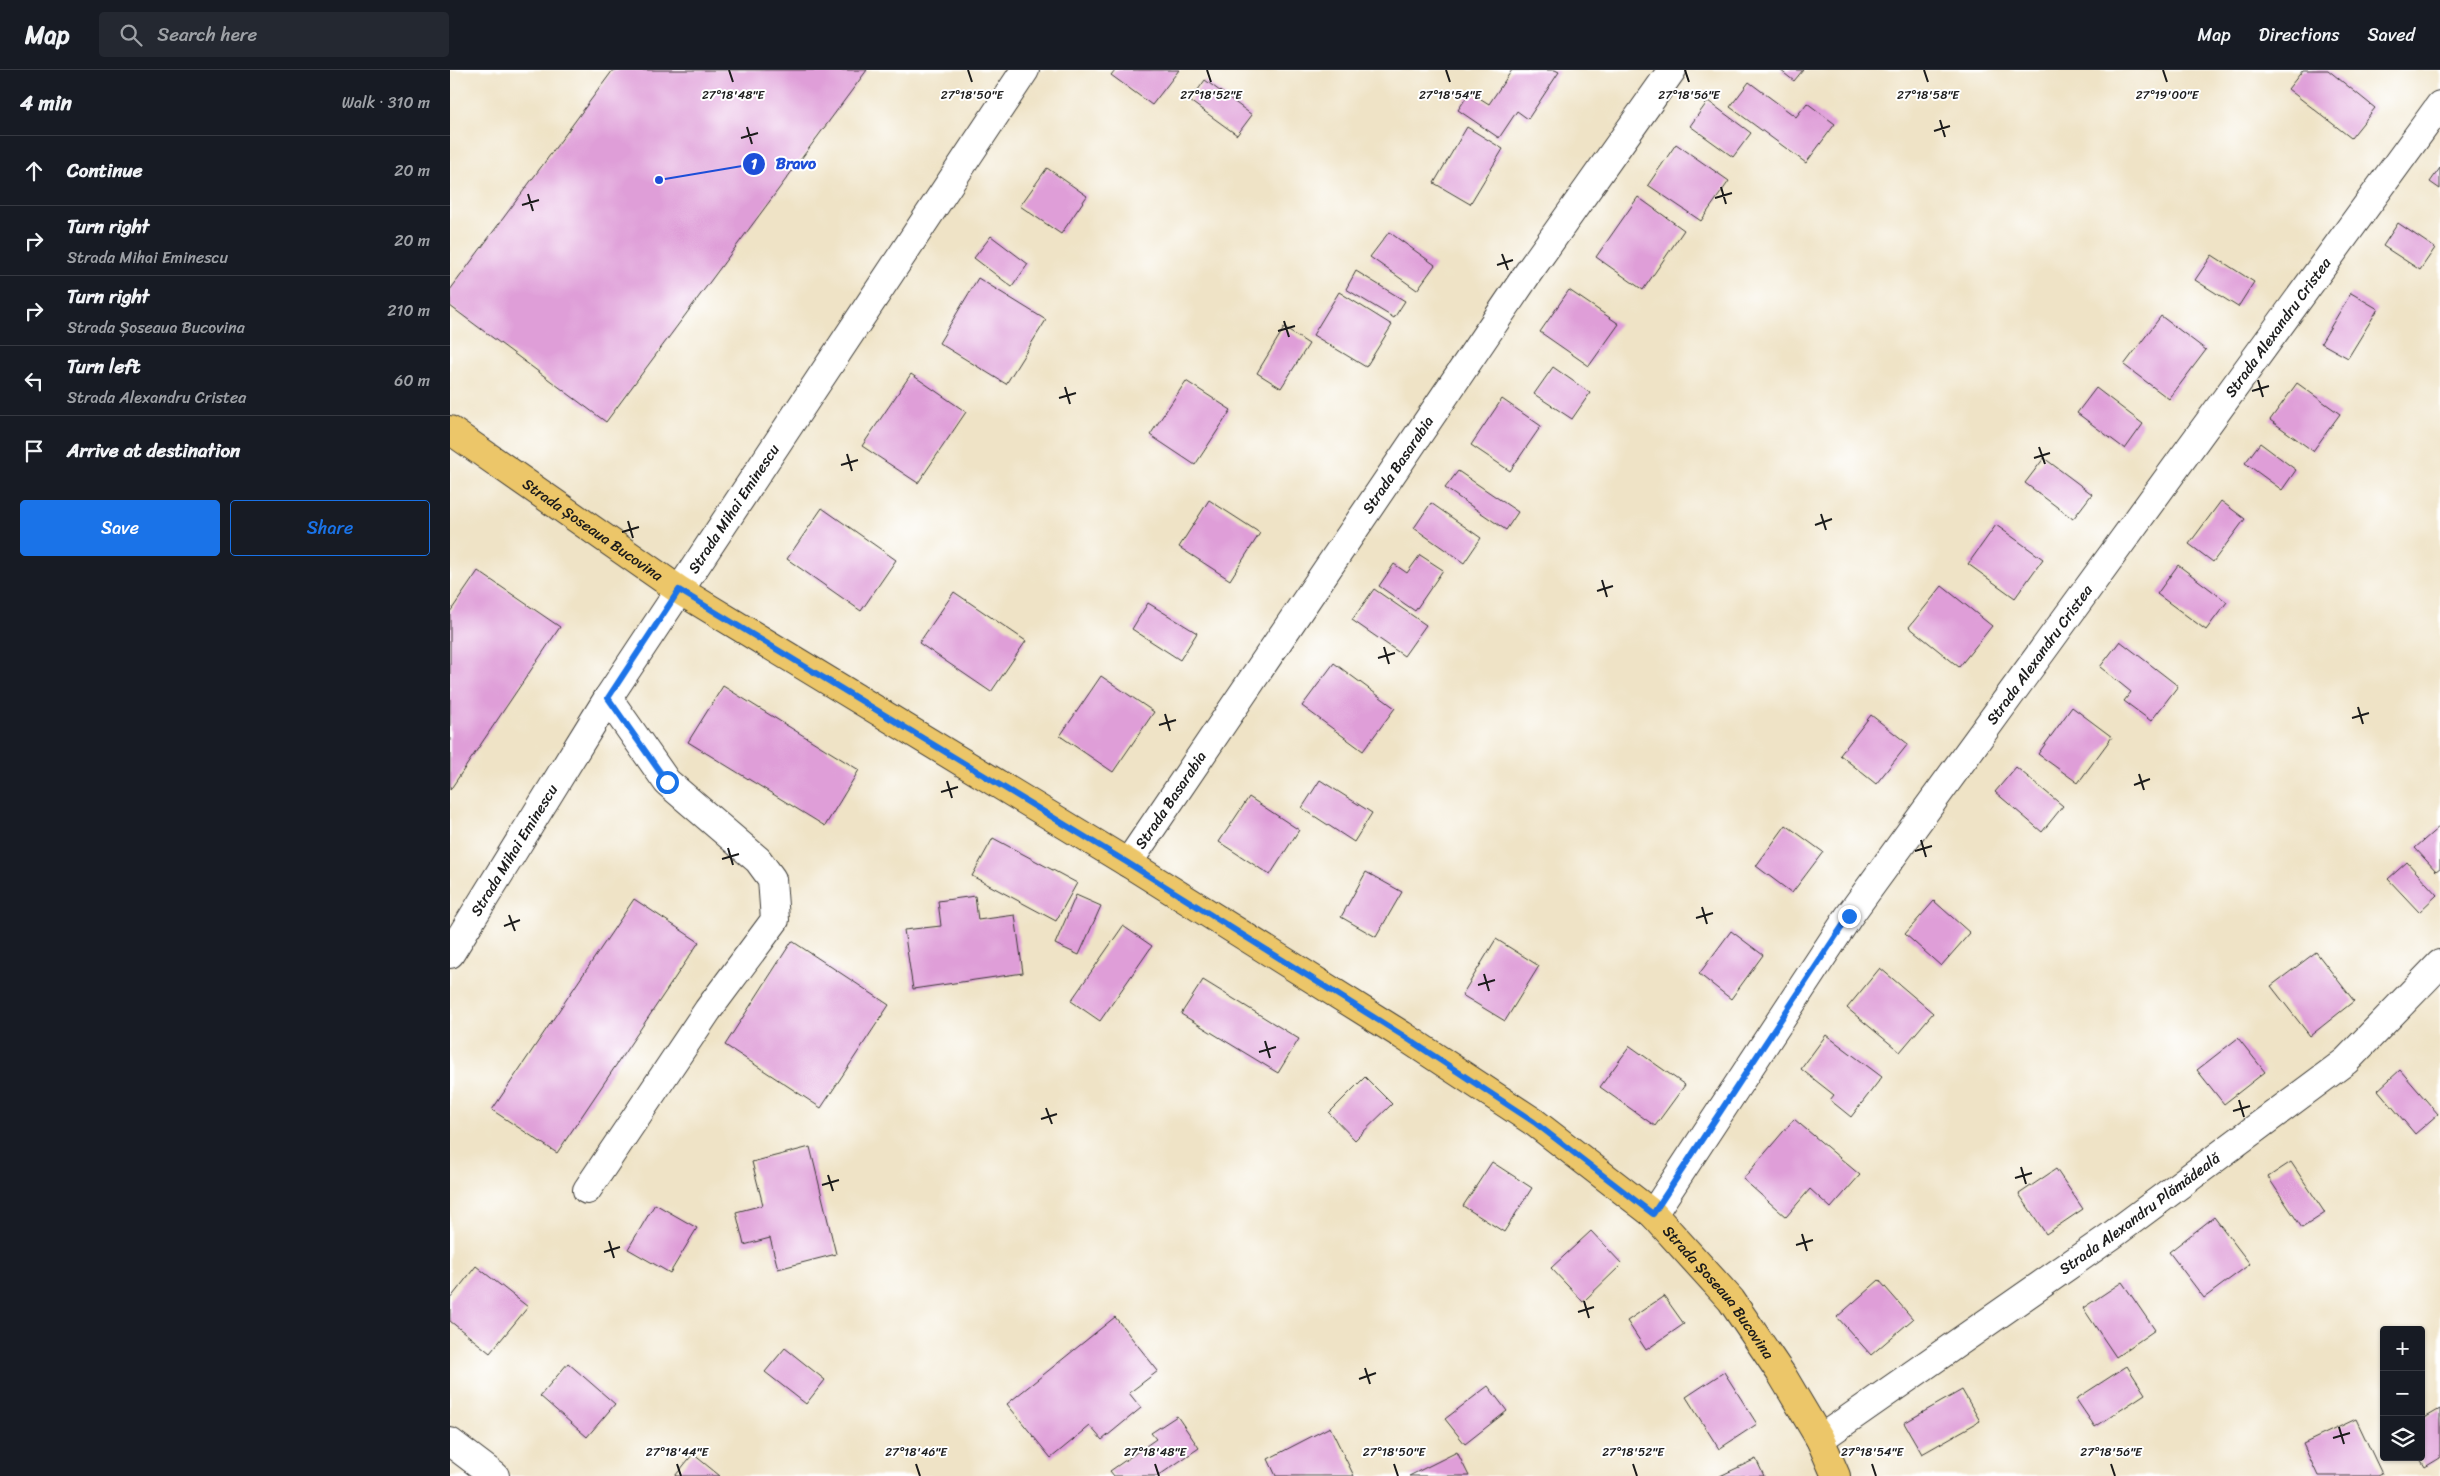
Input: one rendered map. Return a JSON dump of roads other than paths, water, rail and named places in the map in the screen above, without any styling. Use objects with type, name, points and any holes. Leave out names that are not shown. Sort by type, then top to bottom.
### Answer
[{"type":"main road","name":"Strada Șoseaua Bucovina","points":[[450,430],[679,590],[1128,863],[1402,1035],[1534,1122],[1653,1214],[1731,1300],[1782,1375],[1820,1439],[1836,1476]]},
{"type":"street","name":"Strada Mihai Eminescu","points":[[450,954],[608,698],[1025,70]]},
{"type":"street","name":"Strada Basarabia","points":[[1128,863],[1523,282],[1672,70]]},
{"type":"street","name":"Strada Alexandru Cristea","points":[[1653,1214],[1849,916],[2440,106]]},
{"type":"street","points":[[586,1190],[708,1010],[775,920],[772,880],[758,860],[667,782],[608,698]]},
{"type":"street","name":"Strada Alexandru Plămădeală","points":[[1820,1439],[2111,1236],[2288,1106],[2346,1061],[2440,964]]},
{"type":"street","points":[[450,1442],[495,1476]]},
{"type":"place","name":"Bravo","points":[[659,180]]}]
